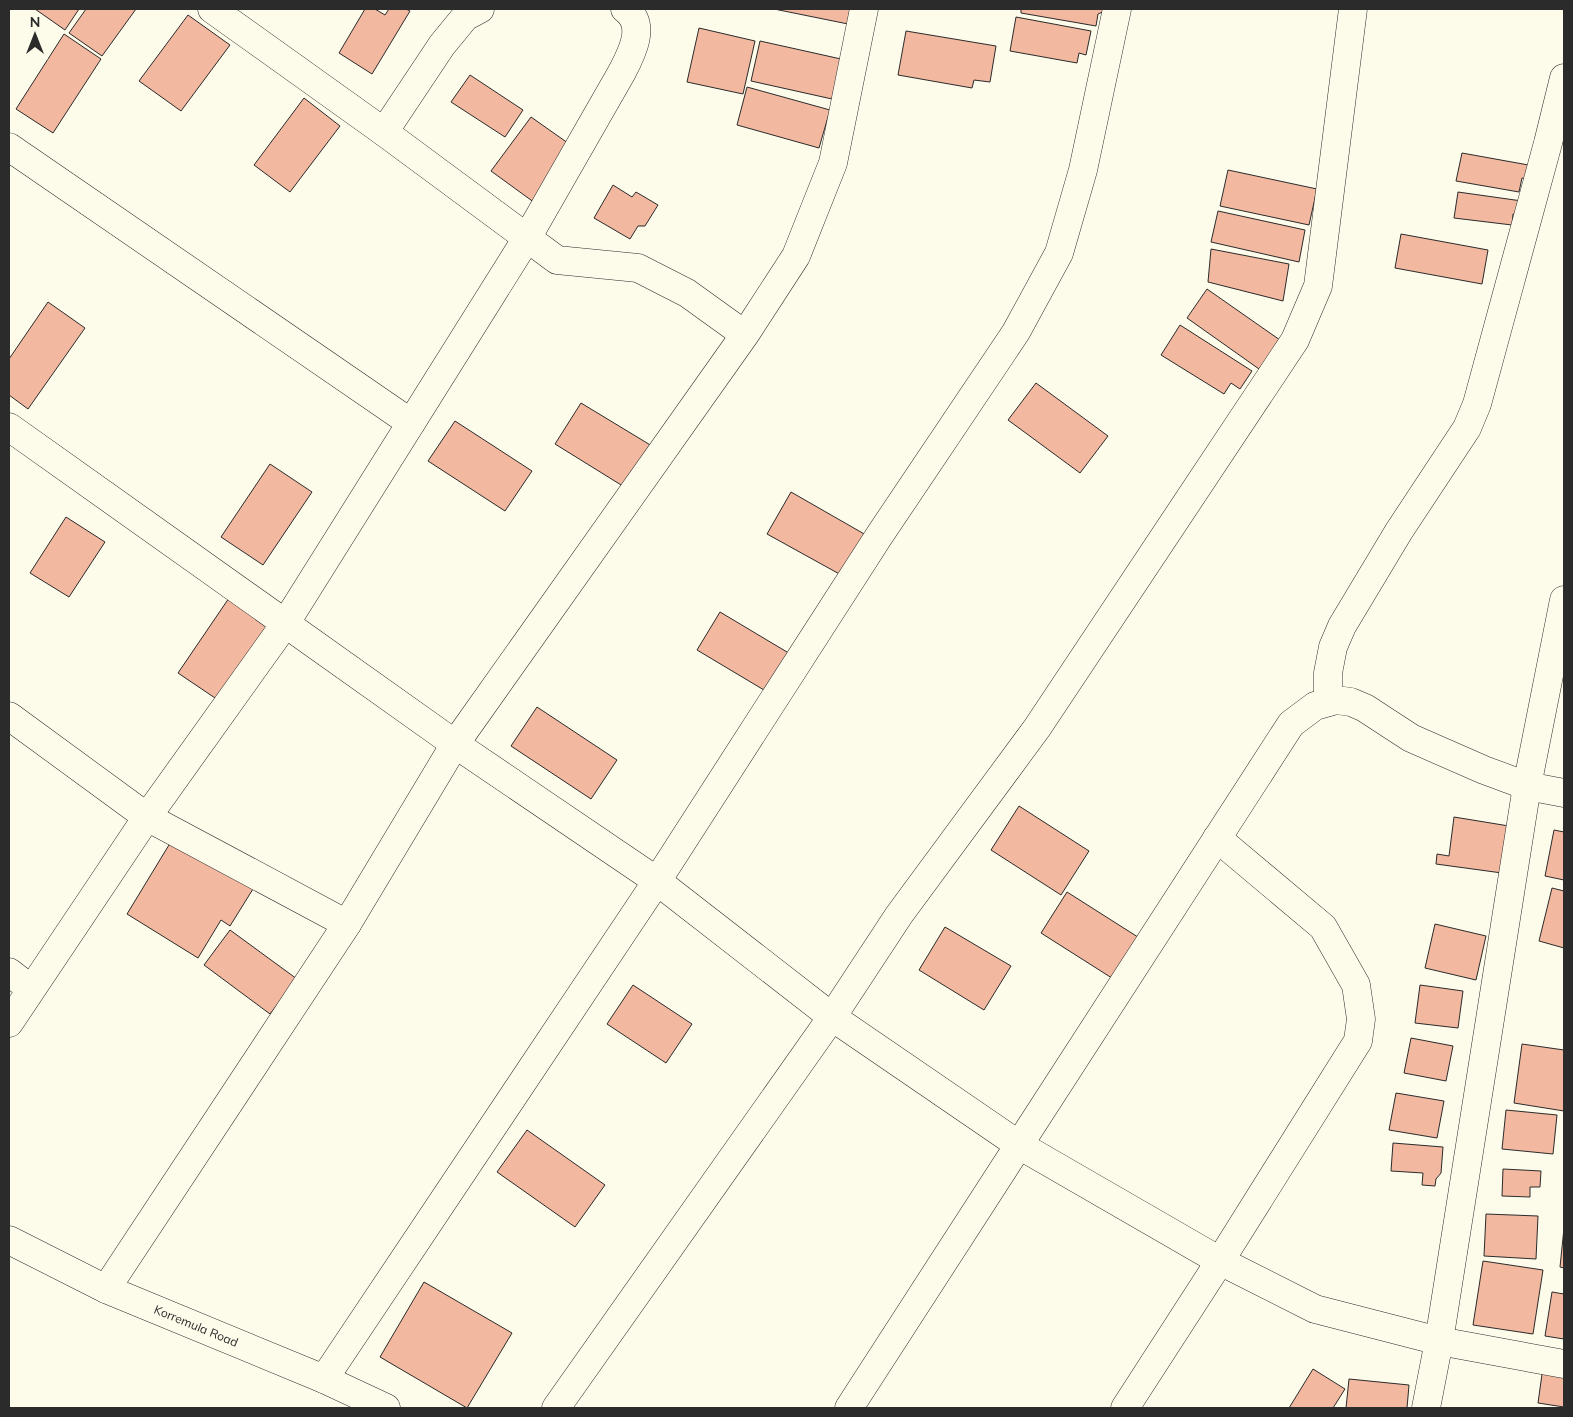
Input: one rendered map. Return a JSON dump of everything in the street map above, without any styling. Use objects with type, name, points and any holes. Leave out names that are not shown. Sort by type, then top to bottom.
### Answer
[{"type":"street","points":[[212,9],[384,132],[557,260],[638,268],[687,293],[744,334]]},
{"type":"street","points":[[384,132],[442,46],[465,17],[480,9]]},
{"type":"street","points":[[9,1023],[147,817],[285,624],[527,238],[632,52],[637,28],[632,14],[625,9]]},
{"type":"street","points":[[106,1289],[347,924],[454,744],[744,334],[796,256],[833,163],[864,9]]},
{"type":"street","points":[[324,1379],[657,881],[879,536],[1016,332],[1059,254],[1082,170],[1117,9]]},
{"type":"street","points":[[556,1408],[832,1016],[899,915],[1037,728],[1295,340],[1318,286],[1353,9]]},
{"type":"street","points":[[1328,702],[1328,673],[1333,647],[1342,626],[1399,531],[1466,428],[1477,404],[1564,78]]},
{"type":"street","points":[[9,147],[411,423]]},
{"type":"street","points":[[9,427],[454,744],[657,881],[832,1016],[1019,1145],[1220,1261],[1315,1309],[1439,1341],[1564,1364]]},
{"type":"street","points":[[1426,1408],[1439,1341],[1527,786],[1564,600]]},
{"type":"street","points":[[849,1408],[1291,724],[1315,706],[1336,700],[1351,702],[1365,708],[1410,738],[1527,786],[1564,793]]},
{"type":"street","points":[[9,716],[147,817],[347,924]]},
{"type":"street","points":[[1125,1408],[1358,1041],[1361,1019],[1356,985],[1323,927],[1217,838]]},
{"type":"street","points":[[9,972],[32,989]]},
{"type":"street","name":"Korremula Road","points":[[9,1240],[106,1289],[324,1379],[386,1408]]},
{"type":"building","points":[[35,9],[79,9],[65,30]]},
{"type":"building","points":[[86,9],[136,9],[102,56],[69,33]]},
{"type":"building","points":[[365,9],[375,9],[385,15],[389,9],[406,9],[410,11],[372,74],[339,53]]},
{"type":"building","points":[[774,9],[856,9],[853,25]]},
{"type":"building","points":[[1021,9],[1106,9],[1098,14],[1096,26],[1021,13]]},
{"type":"building","points":[[188,15],[230,45],[181,111],[139,81]]},
{"type":"building","points":[[1016,17],[1091,31],[1086,55],[1079,53],[1077,63],[1010,51]]},
{"type":"building","points":[[699,28],[755,41],[743,94],[687,82]]},
{"type":"building","points":[[906,31],[996,46],[990,82],[974,80],[972,88],[898,75]]},
{"type":"building","points":[[64,34],[101,59],[53,133],[16,109]]},
{"type":"building","points":[[760,41],[841,59],[832,99],[751,81]]},
{"type":"building","points":[[470,75],[523,110],[505,137],[451,102]]},
{"type":"building","points":[[747,87],[830,110],[819,148],[737,125]]},
{"type":"building","points":[[304,98],[340,126],[290,192],[254,165]]},
{"type":"building","points":[[531,117],[575,148],[535,203],[491,171]]},
{"type":"building","points":[[1462,153],[1534,166],[1531,180],[1522,178],[1519,192],[1456,181]]},
{"type":"building","points":[[1228,170],[1317,189],[1309,225],[1220,206]]},
{"type":"building","points":[[613,185],[632,197],[636,192],[658,205],[645,226],[638,226],[630,239],[594,218]]},
{"type":"building","points":[[1458,192],[1522,201],[1526,216],[1513,214],[1512,225],[1454,218]]},
{"type":"building","points":[[1218,211],[1305,230],[1299,262],[1211,242]]},
{"type":"building","points":[[1401,234],[1488,250],[1482,284],[1395,268]]},
{"type":"building","points":[[1211,249],[1289,264],[1283,301],[1208,282]]},
{"type":"building","points":[[1207,289],[1280,340],[1259,369],[1187,318]]},
{"type":"building","points":[[48,302],[85,328],[28,409],[9,395],[9,359]]},
{"type":"building","points":[[1180,325],[1252,371],[1240,389],[1231,383],[1224,394],[1161,355]]},
{"type":"building","points":[[1036,383],[1108,436],[1080,473],[1008,420]]},
{"type":"building","points":[[581,403],[652,446],[626,488],[555,444]]},
{"type":"building","points":[[455,421],[532,471],[505,511],[428,461]]},
{"type":"building","points":[[270,464],[312,492],[263,565],[221,537]]},
{"type":"building","points":[[791,492],[866,535],[843,576],[767,534]]},
{"type":"building","points":[[66,517],[105,542],[69,597],[30,573]]},
{"type":"building","points":[[229,598],[269,624],[218,700],[178,673]]},
{"type":"building","points":[[720,612],[792,655],[769,693],[697,650]]},
{"type":"building","points":[[537,707],[617,760],[591,799],[511,746]]},
{"type":"building","points":[[1019,806],[1089,851],[1061,895],[991,850]]},
{"type":"building","points":[[1454,817],[1509,826],[1502,873],[1436,864],[1437,854],[1449,856]]},
{"type":"building","points":[[1554,830],[1564,832],[1564,880],[1545,876]]},
{"type":"building","points":[[172,840],[253,889],[230,926],[221,920],[198,958],[127,914]]},
{"type":"building","points":[[1552,888],[1564,891],[1564,948],[1539,941]]},
{"type":"building","points":[[1067,892],[1141,939],[1115,980],[1041,933]]},
{"type":"building","points":[[1435,924],[1486,936],[1476,980],[1425,968]]},
{"type":"building","points":[[945,927],[1011,966],[984,1010],[919,970]]},
{"type":"building","points":[[230,930],[297,979],[270,1014],[204,965]]},
{"type":"building","points":[[633,985],[692,1024],[666,1063],[607,1024]]},
{"type":"building","points":[[1420,985],[1463,991],[1458,1028],[1415,1023]]},
{"type":"building","points":[[1411,1038],[1453,1046],[1446,1081],[1404,1073]]},
{"type":"building","points":[[1522,1044],[1564,1050],[1564,1111],[1514,1103]]},
{"type":"building","points":[[1396,1093],[1444,1101],[1437,1138],[1389,1130]]},
{"type":"building","points":[[1506,1110],[1557,1115],[1553,1154],[1502,1149]]},
{"type":"building","points":[[527,1130],[605,1185],[575,1227],[497,1172]]},
{"type":"building","points":[[1393,1143],[1443,1147],[1441,1173],[1436,1179],[1435,1186],[1422,1185],[1423,1173],[1391,1171]]},
{"type":"building","points":[[1503,1169],[1541,1171],[1540,1187],[1530,1187],[1530,1197],[1502,1196]]},
{"type":"building","points":[[1486,1214],[1538,1216],[1536,1259],[1484,1256]]},
{"type":"building","points":[[1564,1228],[1564,1268],[1560,1267]]},
{"type":"building","points":[[1483,1261],[1543,1270],[1533,1334],[1473,1325]]},
{"type":"building","points":[[424,1282],[512,1333],[467,1408],[380,1357]]},
{"type":"building","points":[[1552,1292],[1564,1294],[1564,1339],[1545,1336]]},
{"type":"building","points":[[1543,1367],[1564,1370],[1564,1407],[1538,1403]]},
{"type":"building","points":[[1313,1369],[1345,1389],[1333,1408],[1289,1408]]},
{"type":"building","points":[[1349,1379],[1409,1385],[1407,1408],[1346,1408]]}]
